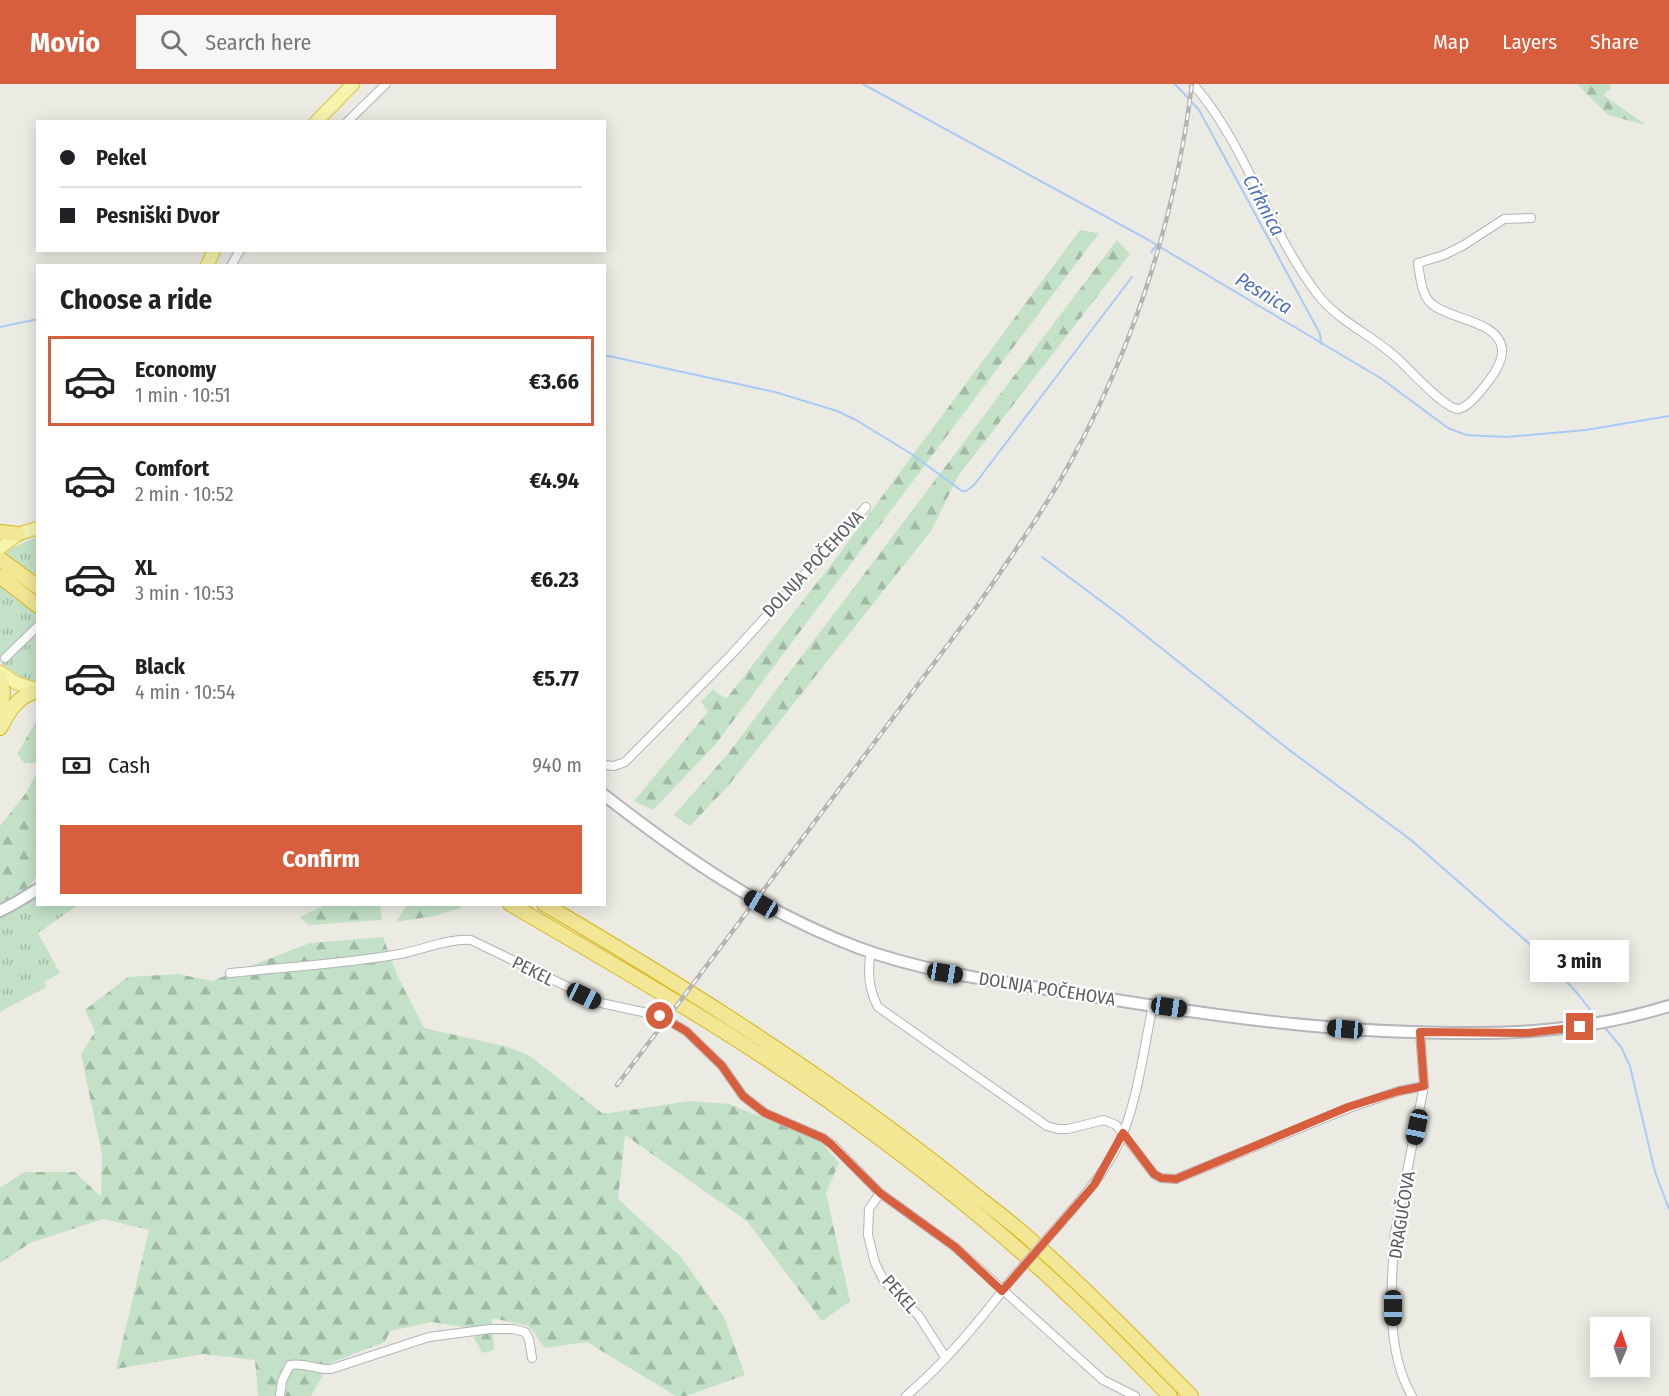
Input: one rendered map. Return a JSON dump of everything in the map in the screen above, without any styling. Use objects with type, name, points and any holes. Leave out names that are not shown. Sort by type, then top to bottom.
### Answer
[{"type":"highway","points":[[0,532],[18,534]]},
{"type":"highway","points":[[0,559],[36,586]]},
{"type":"highway","points":[[0,576],[36,604]]},
{"type":"highway","points":[[0,677],[3,693],[0,707]]},
{"type":"highway","points":[[0,728],[13,705],[20,698],[36,692]]},
{"type":"highway","points":[[513,906],[710,1023],[816,1092],[881,1139],[1020,1251],[1080,1306],[1170,1396]]},
{"type":"highway","points":[[547,906],[706,1003],[821,1078],[892,1129],[1031,1240],[1191,1396]]},
{"type":"main road","points":[[318,120],[353,84]]},
{"type":"main road","points":[[0,548],[18,534],[36,529]]},
{"type":"main road","points":[[0,672],[16,683],[36,690]]},
{"type":"main road","name":"DOLNJA POČEHOVA","points":[[606,797],[720,880],[787,917],[871,952],[945,973],[1153,1005],[1309,1026],[1360,1030],[1500,1034],[1558,1030],[1603,1023],[1669,1006]]},
{"type":"main road","points":[[0,911],[17,903],[36,889]]},
{"type":"street","points":[[349,120],[386,84]]},
{"type":"street","points":[[1193,84],[1216,111],[1288,247],[1320,297],[1378,342],[1432,392],[1454,408],[1466,406],[1477,394],[1497,367],[1502,351],[1499,339],[1485,328],[1432,305],[1423,287],[1418,263],[1454,250],[1504,219],[1531,218]]},
{"type":"street","name":"DOLNJA POČEHOVA","points":[[606,765],[614,766],[625,762],[729,656],[866,507]]},
{"type":"street","points":[[5,658],[36,628]]},
{"type":"street","name":"PEKEL","points":[[230,973],[365,960],[450,943],[458,938],[471,940],[600,1003],[660,1016],[686,1031],[722,1066],[743,1096],[765,1113],[823,1138],[880,1193],[955,1247],[1103,1380],[1135,1396]]},
{"type":"street","points":[[871,952],[868,963],[869,978],[872,996],[878,1007],[1047,1126],[1068,1129],[1104,1120],[1116,1125],[1154,1174],[1161,1178],[1176,1179],[1348,1107],[1399,1091],[1424,1086]]},
{"type":"street","points":[[906,1396],[974,1328],[1010,1281],[1094,1185],[1123,1133],[1138,1087],[1153,1005]]},
{"type":"street","name":"DRAGUČOVA","points":[[1412,1396],[1399,1366],[1395,1345],[1393,1254],[1395,1232],[1424,1086],[1420,1032]]},
{"type":"street","name":"PEKEL","points":[[880,1193],[869,1209],[868,1235],[875,1263],[884,1281],[919,1316],[945,1357]]},
{"type":"street","points":[[280,1396],[282,1382],[290,1365],[298,1364],[320,1370],[331,1369],[429,1337],[490,1329],[513,1329],[525,1332],[532,1358]]},
{"type":"green space","points":[[1577,84],[1609,84],[1612,88],[1603,95],[1646,125],[1608,115]]},
{"type":"green space","points":[[1080,230],[1099,233],[715,745],[653,810],[634,801],[708,712],[701,702],[713,689],[726,699],[834,561]]},
{"type":"green space","points":[[1117,240],[1130,254],[958,476],[931,531],[728,786],[690,826],[674,815],[727,755]]},
{"type":"green space","points":[[36,537],[36,624],[0,658],[0,559],[12,548]]},
{"type":"green space","points":[[36,630],[36,683],[18,675],[2,664]]},
{"type":"green space","points":[[36,724],[36,763],[25,763],[17,754]]},
{"type":"green space","points":[[36,774],[36,877],[28,888],[0,903],[0,826],[26,793]]},
{"type":"green space","points":[[36,896],[36,906],[77,906],[38,933],[60,973],[44,982],[46,987],[0,1012],[0,917],[12,912]]},
{"type":"green space","points":[[323,906],[380,906],[382,920],[308,925],[300,917]]},
{"type":"green space","points":[[406,906],[459,906],[461,908],[434,916],[396,922]]},
{"type":"green space","points":[[383,937],[397,975],[424,1028],[508,1047],[530,1056],[603,1114],[690,1101],[729,1104],[820,1141],[839,1163],[826,1193],[850,1301],[822,1321],[747,1221],[625,1135],[618,1199],[681,1257],[724,1317],[745,1375],[686,1396],[676,1396],[587,1342],[545,1348],[529,1326],[492,1318],[494,1350],[482,1353],[469,1328],[432,1322],[390,1331],[385,1342],[330,1363],[311,1396],[258,1396],[255,1360],[203,1354],[116,1369],[149,1230],[103,1219],[30,1243],[0,1263],[0,1188],[24,1172],[75,1172],[101,1197],[102,1154],[81,1054],[95,1032],[85,1010],[128,977],[178,974],[212,981],[310,943]]},
{"type":"waterway","name":"Pesnica","points":[[863,84],[1145,238],[1382,379],[1448,428],[1466,435],[1506,437],[1586,430],[1669,416]]},
{"type":"waterway","name":"Cirknica","points":[[1175,84],[1199,110],[1320,334],[1321,344]]},
{"type":"waterway","points":[[1151,252],[1157,245]]},
{"type":"waterway","points":[[606,355],[775,392],[837,411],[910,453],[962,491],[966,491],[974,485],[1132,277]]},
{"type":"waterway","points":[[0,327],[36,319]]},
{"type":"waterway","points":[[1042,557],[1121,616],[1288,749],[1411,840],[1541,954],[1596,1017]]},
{"type":"waterway","points":[[1606,1029],[1621,1047],[1630,1066],[1655,1172],[1669,1209]]},
{"type":"railway","points":[[617,1085],[977,606],[1029,531],[1058,484],[1106,390],[1145,291],[1174,188],[1192,84]]},
{"type":"route","points":[[660,1016],[686,1031],[722,1066],[743,1096],[765,1113],[823,1138],[880,1193],[899,1204],[955,1247],[1002,1291],[1094,1185],[1123,1133],[1154,1174],[1167,1180],[1176,1179],[1348,1107],[1399,1091],[1424,1086],[1420,1032],[1500,1034],[1580,1027]]}]
